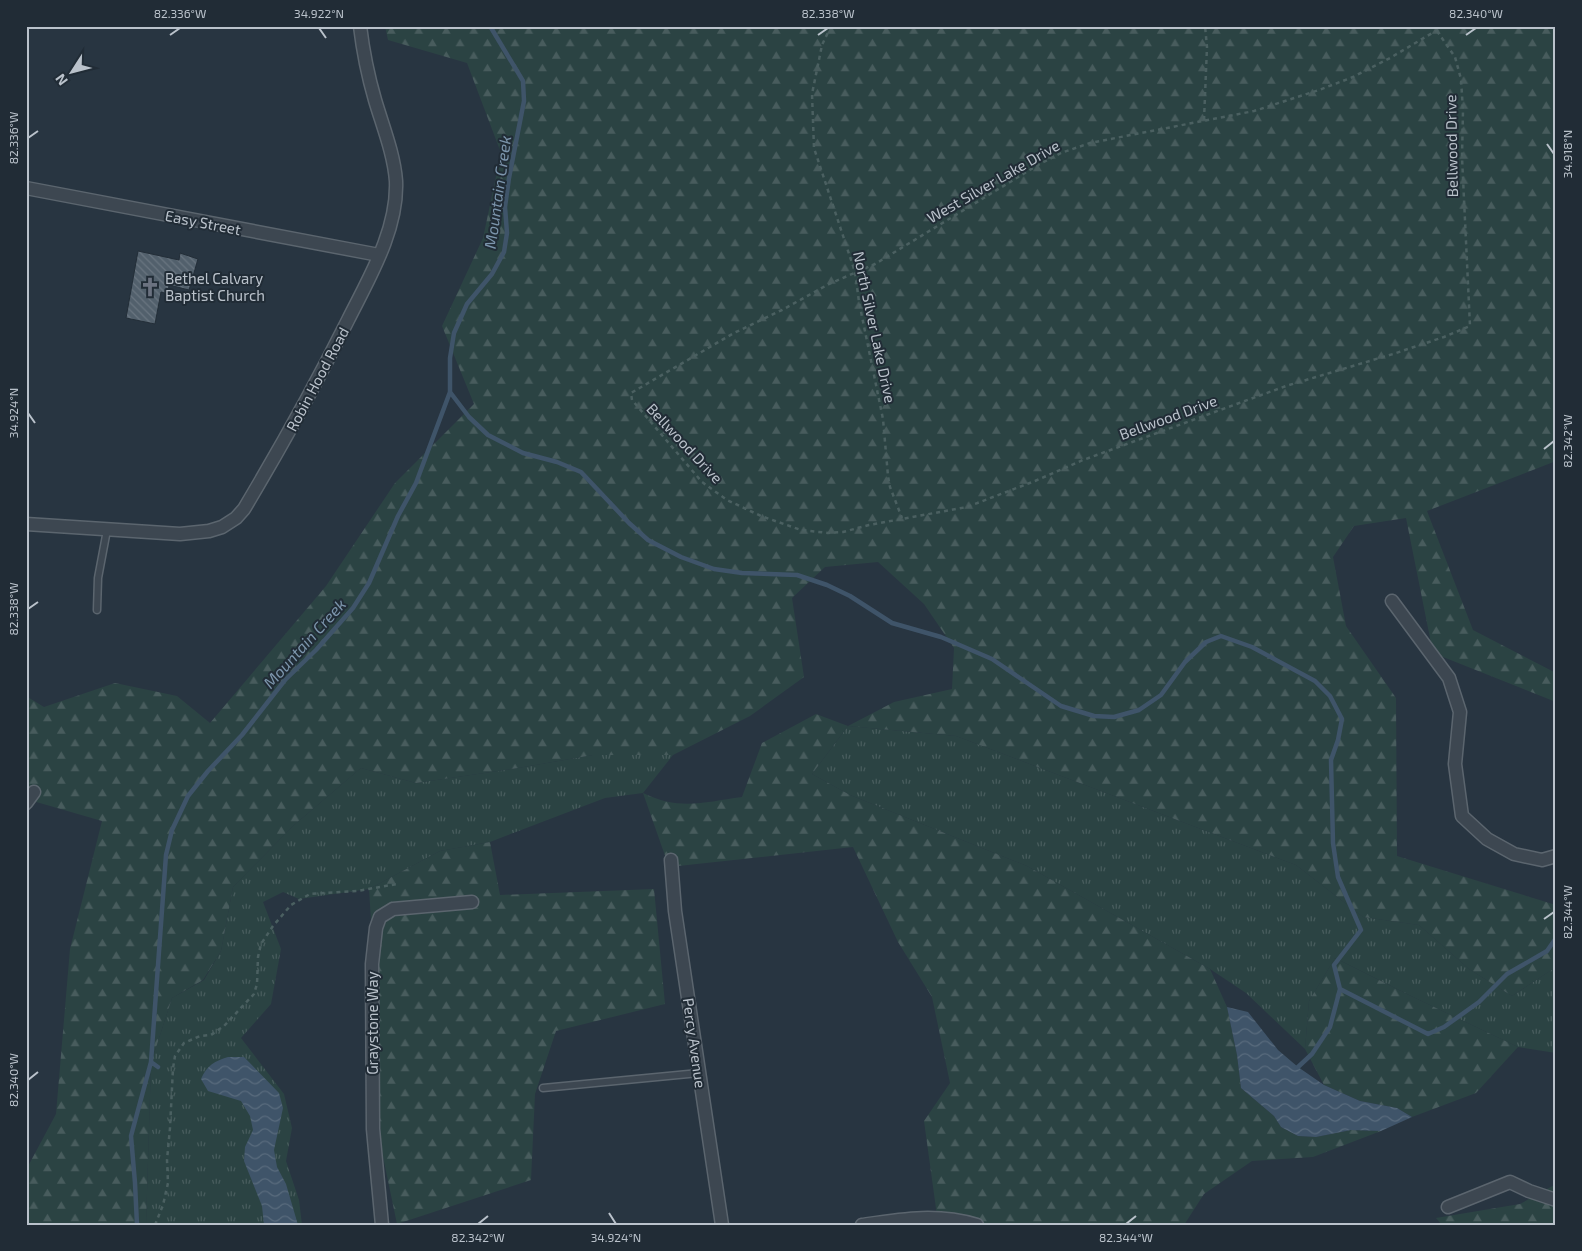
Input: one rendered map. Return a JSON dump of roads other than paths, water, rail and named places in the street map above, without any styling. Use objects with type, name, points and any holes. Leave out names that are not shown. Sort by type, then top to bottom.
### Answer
[{"type":"street","name":"Robin Hood Road","points":[[26,524],[180,534],[209,531],[222,527],[236,518],[244,509],[326,364],[368,279],[388,231],[395,199],[396,180],[390,150],[365,60],[360,26]]},
{"type":"street","name":"Easy Street","points":[[26,188],[379,255]]},
{"type":"street","points":[[1392,601],[1449,678],[1460,712],[1455,764],[1462,816],[1487,839],[1514,854],[1542,860],[1556,856]]},
{"type":"street","points":[[26,803],[34,792]]},
{"type":"street","name":"Percy Avenue","points":[[671,860],[675,911],[722,1225]]},
{"type":"street","name":"Graystone Way","points":[[382,1225],[373,1129],[372,964],[376,928],[380,917],[393,909],[472,902]]},
{"type":"street","points":[[1448,1207],[1510,1182],[1556,1200]]},
{"type":"street","points":[[862,1225],[936,1217],[949,1218],[977,1225]]},
{"type":"lane","points":[[97,610],[98,578],[107,530]]},
{"type":"lane","points":[[543,1088],[699,1073]]},
{"type":"water","points":[[1227,1007],[1248,1012],[1278,1050],[1324,1085],[1360,1101],[1397,1108],[1412,1117],[1381,1131],[1351,1130],[1316,1137],[1298,1136],[1281,1127],[1274,1116],[1241,1088],[1237,1055]]},
{"type":"water","points":[[228,1057],[244,1057],[279,1093],[283,1108],[274,1150],[277,1167],[286,1184],[298,1225],[264,1225],[262,1206],[244,1161],[245,1147],[253,1130],[250,1116],[241,1101],[208,1091],[201,1079],[212,1064]]},
{"type":"waterway","name":"Mountain Creek","points":[[137,1225],[131,1136],[151,1062],[166,855],[172,830],[188,796],[208,771],[242,735],[285,680],[316,650],[353,608],[369,583],[398,516],[416,483],[450,392],[450,358],[454,333],[467,304],[492,274],[504,252],[507,233],[505,207],[524,101],[523,81],[490,26]]},
{"type":"waterway","points":[[450,392],[469,417],[488,435],[523,453],[557,462],[581,472],[629,523],[648,540],[681,557],[714,569],[742,573],[797,575],[827,585],[850,596],[892,623],[941,637],[992,659],[1061,706],[1094,716],[1114,717],[1139,710],[1161,695],[1185,662],[1206,642],[1221,636],[1252,647],[1315,681],[1330,696],[1342,719],[1338,740],[1331,760],[1333,843],[1338,877],[1361,930],[1334,965],[1340,989],[1330,1027],[1312,1054],[1298,1067]]},
{"type":"waterway","points":[[1340,989],[1428,1034],[1444,1027],[1479,1002],[1507,974],[1547,951],[1556,938]]},
{"type":"waterway","points":[[151,1062],[158,1067]]},
{"type":"place","name":"Bethel Calvary Baptist Church","points":[[150,287]]}]
